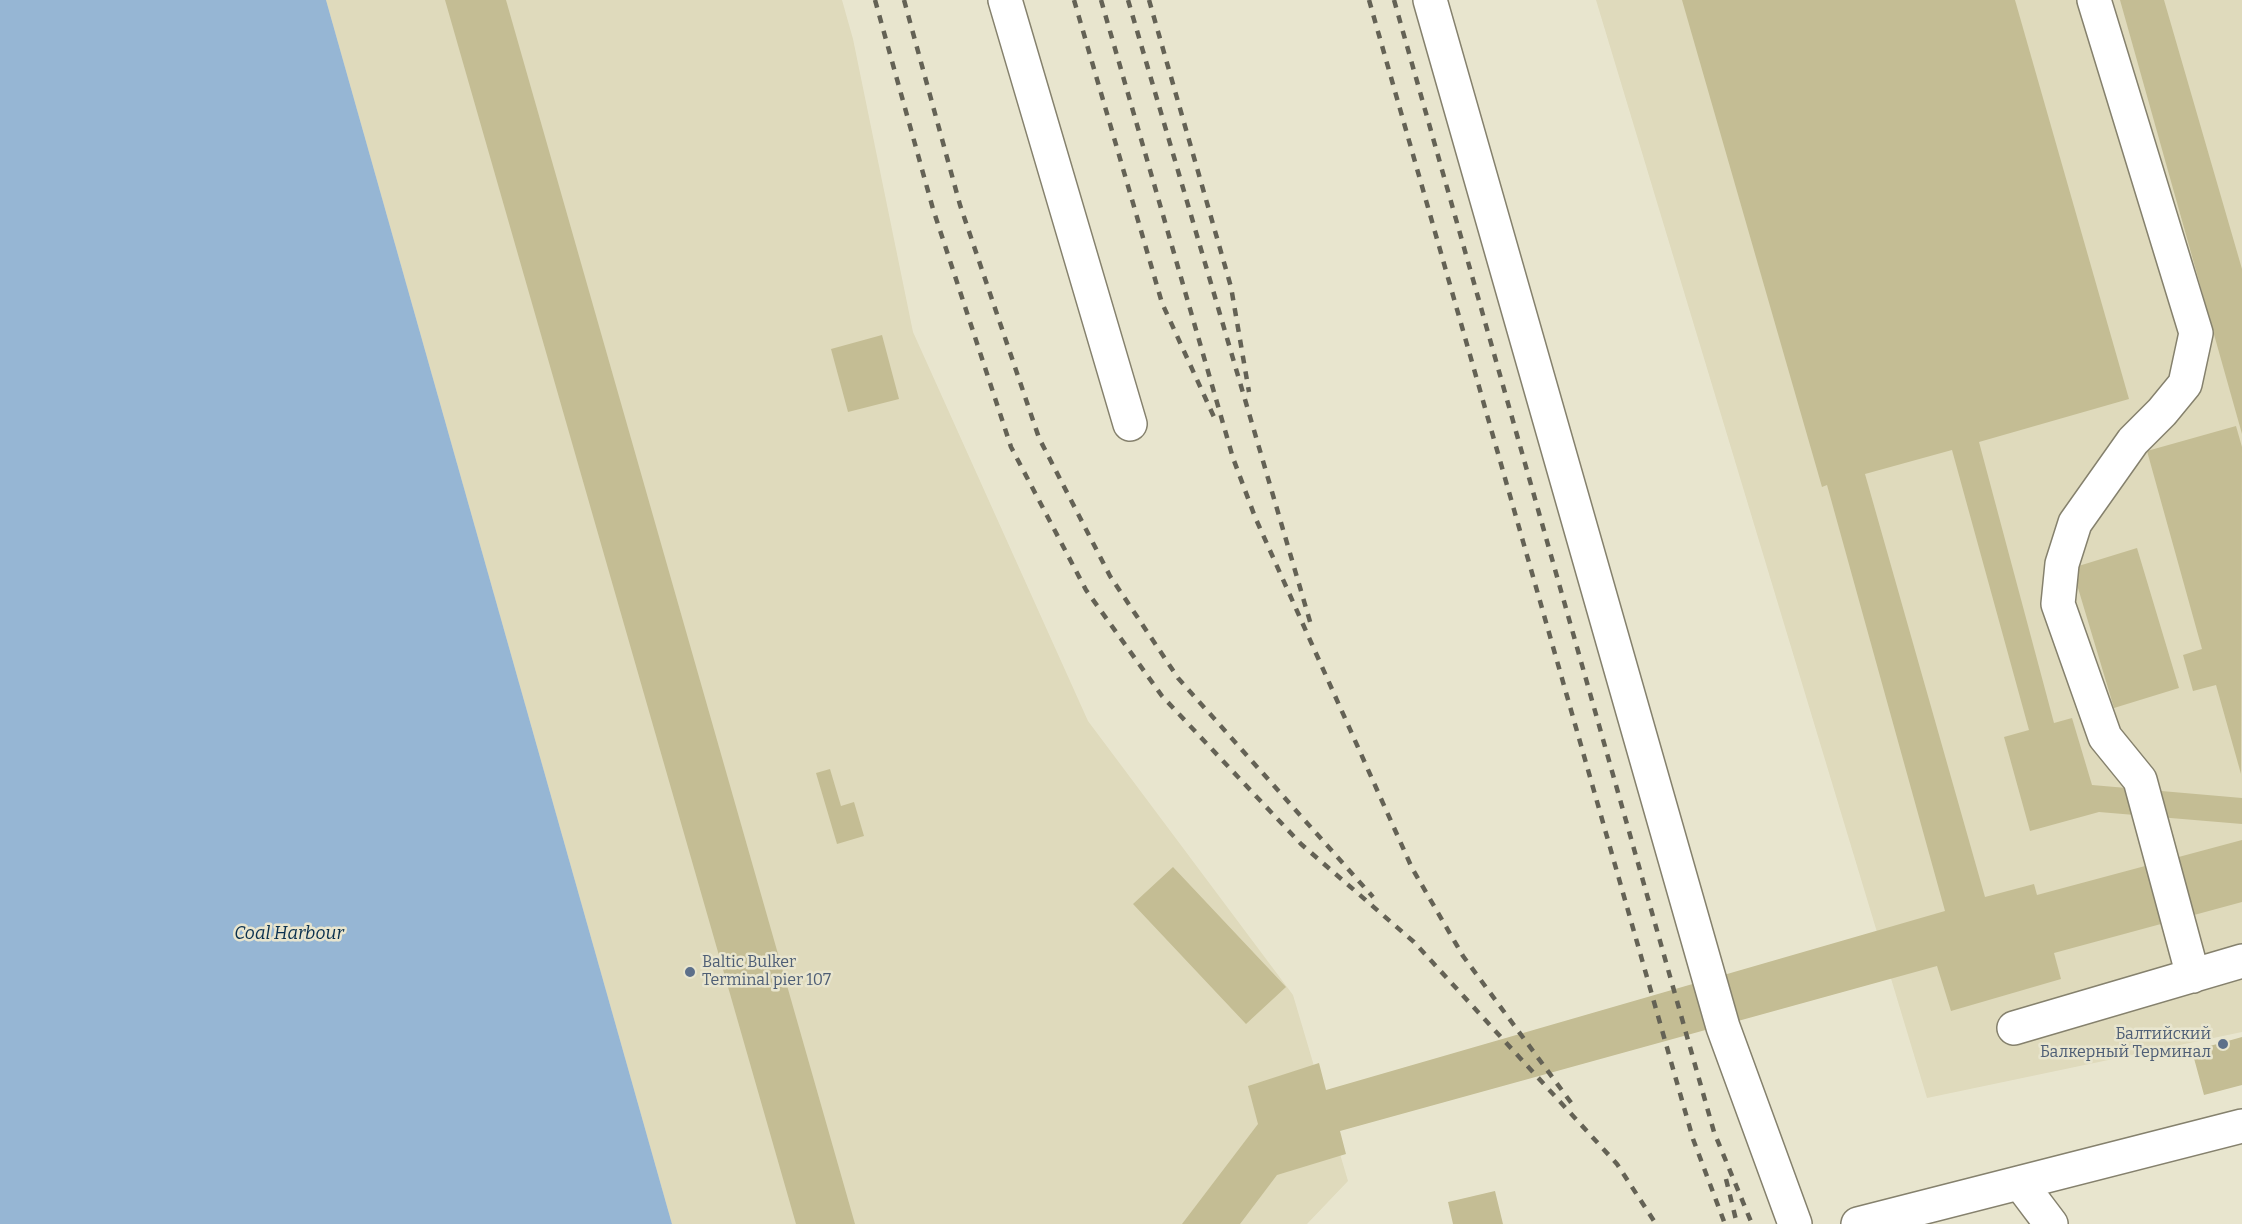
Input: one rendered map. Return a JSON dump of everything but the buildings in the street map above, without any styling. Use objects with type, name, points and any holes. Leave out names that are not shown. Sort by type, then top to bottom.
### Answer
[{"type":"lane","points":[[1005,0],[1130,424]]},
{"type":"lane","points":[[1430,0],[1723,1027],[1795,1224]]},
{"type":"lane","points":[[2094,0],[2196,333],[2185,384],[2162,412],[2133,441],[2074,523],[2062,564],[2058,604],[2105,737],[2140,780],[2193,975]]},
{"type":"lane","points":[[2014,1028],[2242,961]]},
{"type":"lane","points":[[1858,1224],[2242,1126]]},
{"type":"lane","points":[[2020,1184],[2051,1224]]},
{"type":"shaded area","points":[[326,0],[842,0],[853,39],[913,332],[1088,721],[1293,995],[1348,1181],[1307,1224],[672,1224]]},
{"type":"shaded area","points":[[1596,0],[2242,0],[2242,1032],[1927,1098]]},
{"type":"water","name":"Coal Harbour","points":[[0,0],[326,0],[672,1224],[0,1224]]},
{"type":"railway","points":[[875,0],[933,209],[1011,447],[1086,590],[1162,696],[1301,844],[1414,942],[1617,1164],[1656,1224]]},
{"type":"railway","points":[[904,0],[960,205],[1039,438],[1110,576],[1178,678],[1373,897]]},
{"type":"railway","points":[[1074,0],[1162,303],[1214,417]]},
{"type":"railway","points":[[1101,0],[1233,458],[1255,517],[1412,868],[1463,956],[1575,1108]]},
{"type":"railway","points":[[1128,0],[1311,625]]},
{"type":"railway","points":[[1149,0],[1231,287],[1249,392]]},
{"type":"railway","points":[[1369,0],[1693,1139],[1725,1224]]},
{"type":"railway","points":[[1394,0],[1714,1132],[1752,1224]]},
{"type":"railway","points":[[1726,1179],[1737,1224]]},
{"type":"place","name":"Baltic Bulker Terminal pier 107","points":[[690,972]]},
{"type":"place","name":"Балтийский Балкерный Терминал","points":[[2223,1044]]}]
